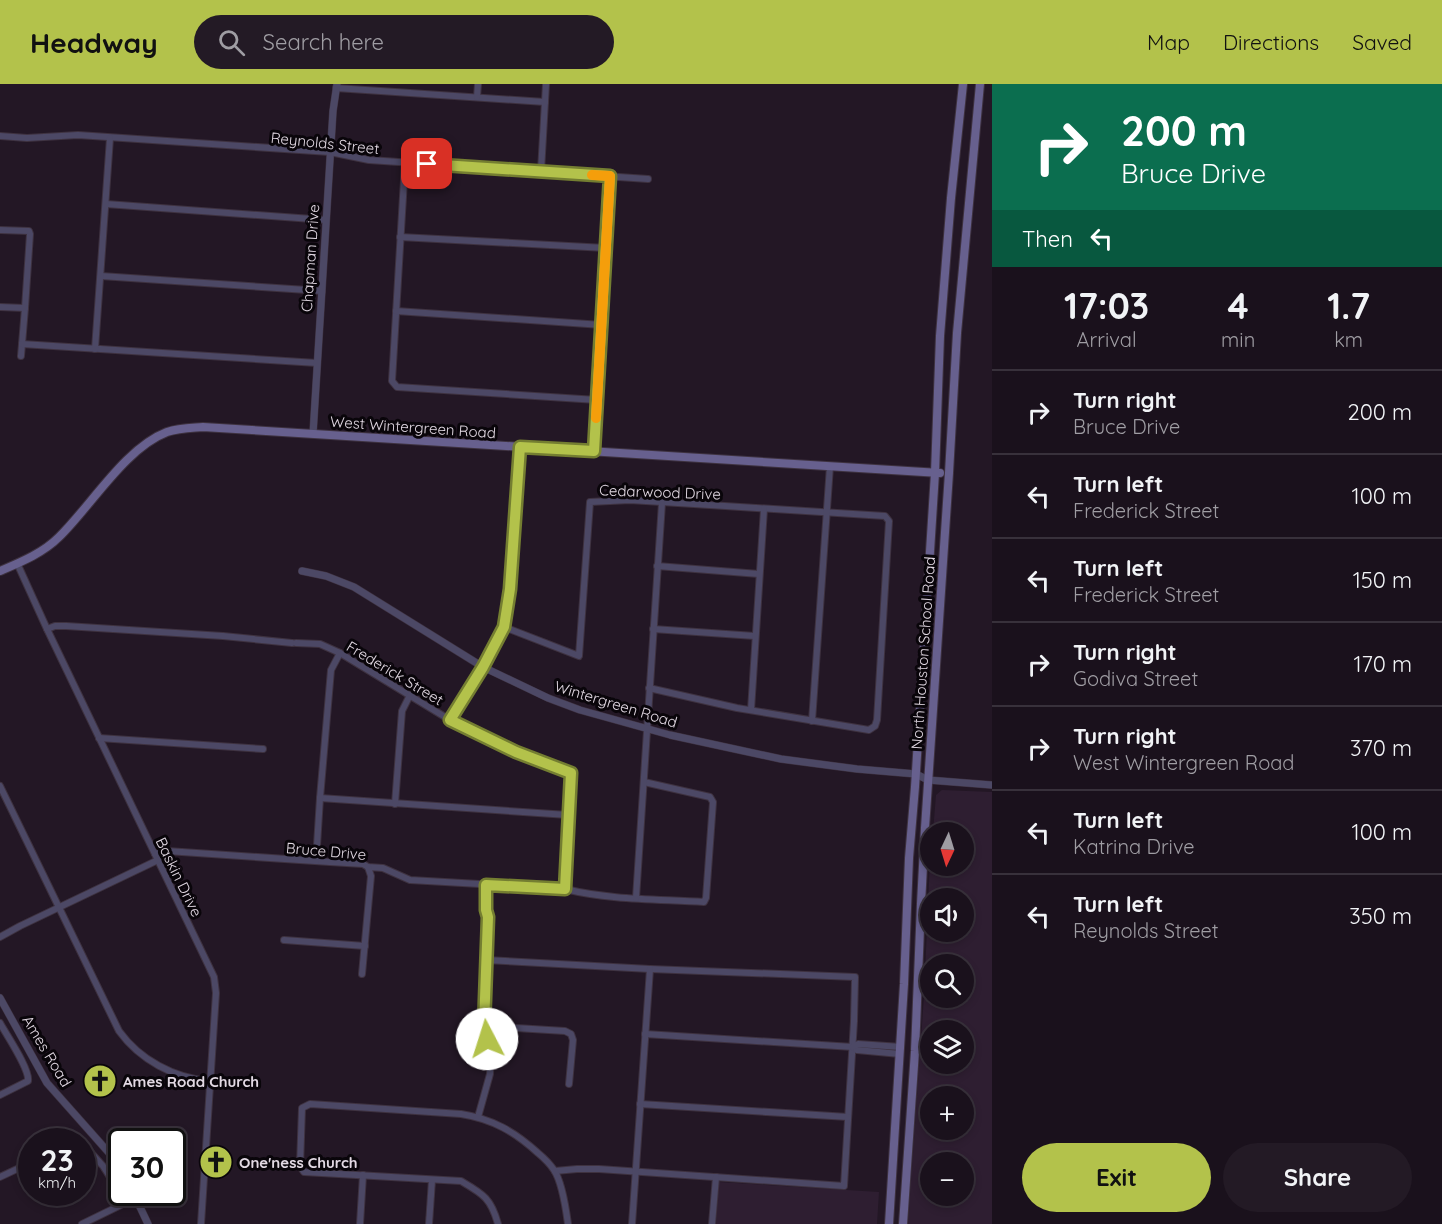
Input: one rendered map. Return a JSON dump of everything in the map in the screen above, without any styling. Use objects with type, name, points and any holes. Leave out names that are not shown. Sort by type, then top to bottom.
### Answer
[{"type":"main road","name":"North Houston School Road","points":[[890,1224],[901,1050],[909,858],[935,472],[942,309],[963,84]]},
{"type":"main road","name":"North Houston School Road","points":[[903,1224],[915,1051],[928,780],[959,310],[980,84]]},
{"type":"main road","points":[[957,135],[975,136]]},
{"type":"main road","points":[[942,309],[959,310]]},
{"type":"main road","name":"West Wintergreen Road","points":[[0,571],[37,553],[58,537],[135,453],[149,442],[165,433],[183,428],[203,427],[949,473]]},
{"type":"main road","points":[[901,1050],[915,1051]]},
{"type":"street","points":[[409,93],[410,84]]},
{"type":"street","points":[[477,97],[478,84]]},
{"type":"street","points":[[541,171],[546,84]]},
{"type":"street","points":[[336,86],[545,102]]},
{"type":"street","name":"Chapman Drive","points":[[313,434],[336,86]]},
{"type":"street","name":"Reynolds Street","points":[[0,136],[27,138],[78,135],[330,152],[369,160],[405,163],[648,179]]},
{"type":"street","points":[[95,349],[110,138]]},
{"type":"street","points":[[405,163],[392,381],[397,387],[597,400]]},
{"type":"street","points":[[594,451],[610,176]]},
{"type":"street","points":[[106,204],[326,220]]},
{"type":"street","points":[[0,230],[29,231],[31,238],[21,356]]},
{"type":"street","points":[[400,237],[606,248]]},
{"type":"street","points":[[101,276],[322,291]]},
{"type":"street","points":[[0,307],[26,308]]},
{"type":"street","points":[[396,311],[602,325]]},
{"type":"street","points":[[22,344],[317,363]]},
{"type":"street","points":[[450,720],[483,667],[504,627],[510,589],[520,447]]},
{"type":"street","points":[[649,688],[703,701],[812,721],[830,466]]},
{"type":"street","name":"Cedarwood Drive","points":[[504,627],[579,656],[590,502],[630,500],[885,516],[889,521],[875,726],[869,730],[812,721]]},
{"type":"street","points":[[636,898],[662,503]]},
{"type":"street","points":[[751,710],[764,509]]},
{"type":"street","name":"Baskin Drive","points":[[17,563],[46,629],[210,967],[215,982],[201,1224]]},
{"type":"street","points":[[657,566],[759,574]]},
{"type":"street","name":"Wintergreen Road","points":[[302,571],[326,576],[354,587],[483,667],[548,698],[580,710],[646,728],[782,759],[916,774]]},
{"type":"street","name":"Frederick Street","points":[[46,629],[66,626],[320,644],[340,654],[450,720],[516,752],[571,773],[565,889]]},
{"type":"street","points":[[653,629],[755,636]]},
{"type":"street","points":[[316,861],[331,670],[340,654]]},
{"type":"street","points":[[395,804],[402,711],[410,695]]},
{"type":"street","points":[[99,738],[263,749]]},
{"type":"street","points":[[916,774],[928,780],[992,785]]},
{"type":"street","name":"Bruce Drive","points":[[0,937],[157,857],[160,852],[167,851],[363,864],[368,867],[383,868],[410,880],[565,889],[593,895],[704,902],[712,798],[644,782]]},
{"type":"street","points":[[0,786],[123,1037],[142,1055],[162,1067],[189,1078],[209,1081]]},
{"type":"street","points":[[320,798],[568,815]]},
{"type":"street","points":[[362,974],[371,876],[368,867]]},
{"type":"street","points":[[478,1117],[490,1074],[491,1052],[484,1026],[488,917],[486,885]]},
{"type":"street","points":[[284,940],[365,946]]},
{"type":"street","points":[[486,960],[650,969],[855,976],[844,1186],[599,1169],[555,1171]]},
{"type":"street","points":[[632,1224],[650,969]]},
{"type":"street","name":"Ames Road","points":[[0,998],[47,1083],[108,1152]]},
{"type":"street","points":[[0,1023],[29,1078],[28,1081],[0,1095]]},
{"type":"street","points":[[484,1026],[565,1031],[571,1034],[573,1040],[569,1084]]},
{"type":"street","points":[[645,1034],[853,1047],[858,1044],[901,1050]]},
{"type":"street","points":[[498,1224],[494,1208],[483,1194],[461,1181],[304,1172],[300,1166],[302,1108],[310,1104],[478,1117],[501,1126],[526,1142],[555,1171],[568,1224]]},
{"type":"street","points":[[640,1104],[848,1117]]},
{"type":"street","points":[[82,1224],[121,1205],[121,1194],[96,1158]]},
{"type":"street","points":[[0,1177],[18,1169]]},
{"type":"street","points":[[360,1224],[363,1175]]},
{"type":"street","points":[[712,1224],[716,1177]]},
{"type":"street","points":[[429,1224],[432,1180]]},
{"type":"street","points":[[140,1206],[148,1224]]},
{"type":"shaded area","points":[[942,790],[992,792],[992,1224],[908,1224],[920,1053],[920,1074],[974,1074],[974,1020],[922,1020],[923,1008],[974,1008],[974,954],[926,954],[926,942],[974,942],[974,888],[929,888],[929,876],[974,876],[974,822],[934,822],[936,795]]},
{"type":"shaded area","points":[[719,1182],[879,1192],[877,1224],[716,1224]]},
{"type":"slow traffic","points":[[592,175],[610,176],[596,418]]},
{"type":"place","name":"Ames Road Church","points":[[100,1081]]},
{"type":"place","name":"One'ness Church","points":[[216,1162]]},
{"type":"route","points":[[427,164],[610,176],[594,451],[520,447],[510,589],[504,627],[483,667],[450,720],[516,752],[571,773],[565,889],[486,885],[488,917],[484,1026],[487,1039]]}]
